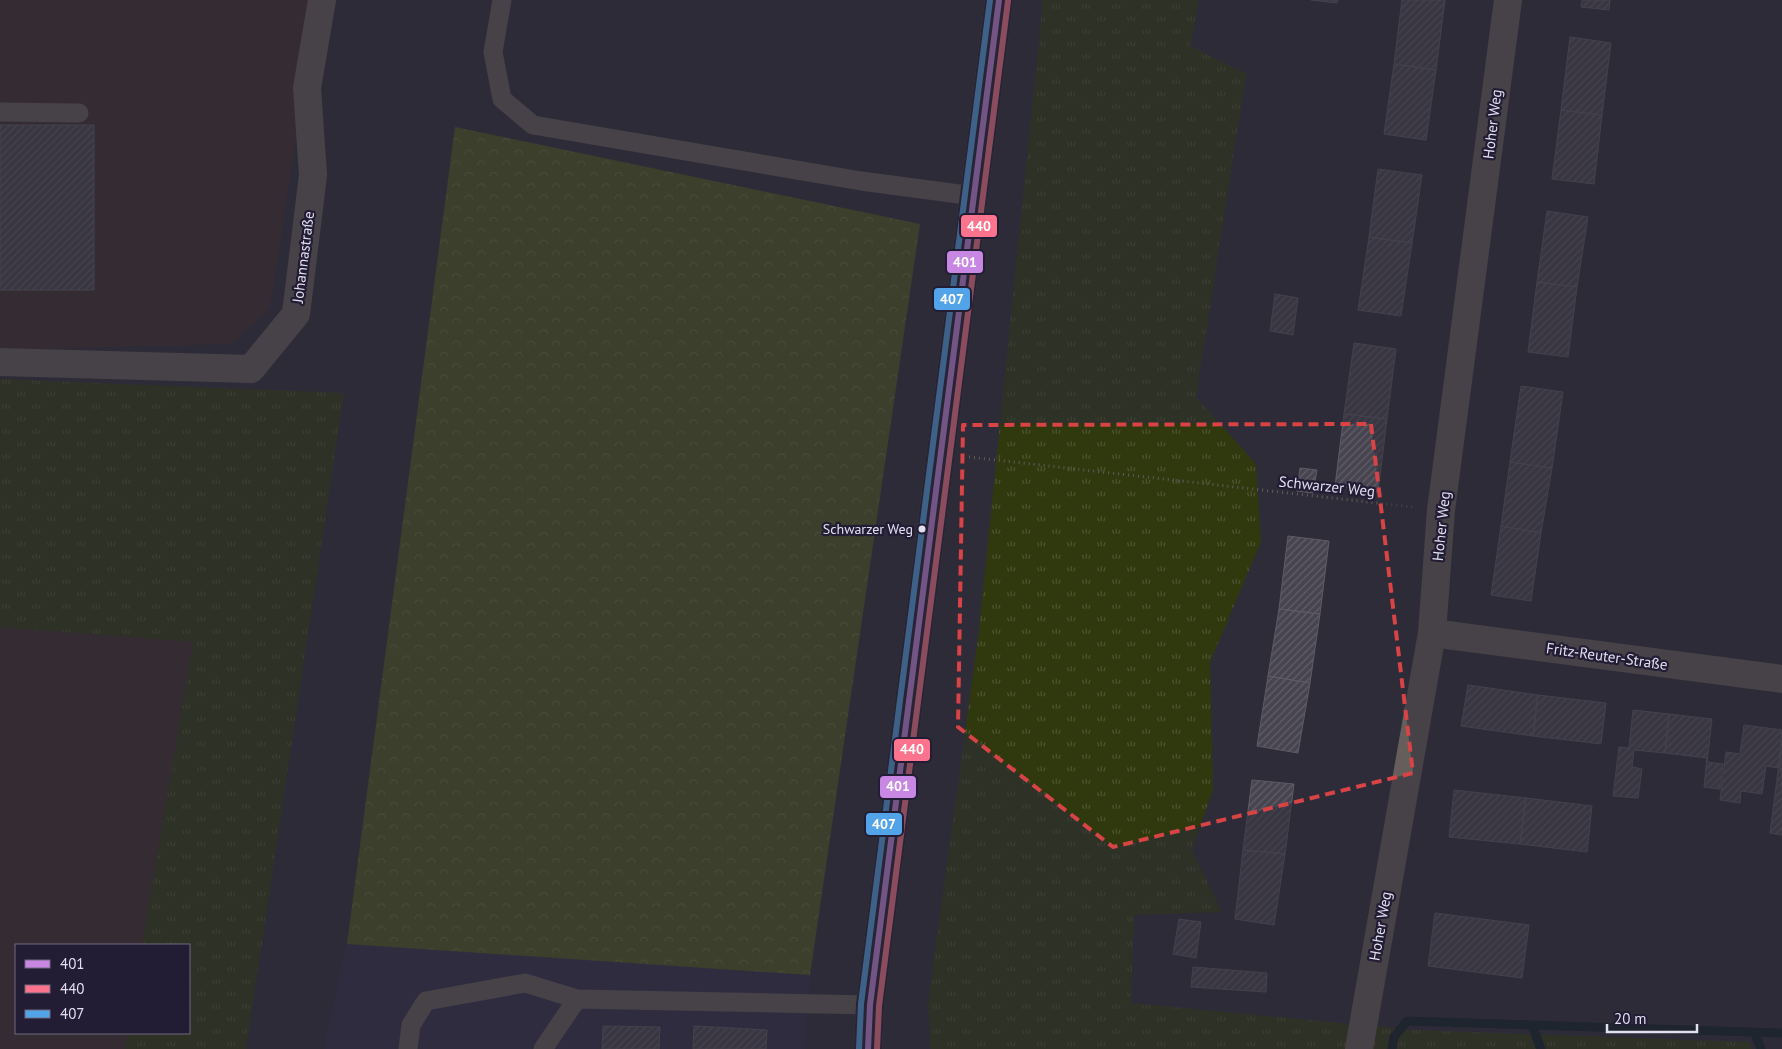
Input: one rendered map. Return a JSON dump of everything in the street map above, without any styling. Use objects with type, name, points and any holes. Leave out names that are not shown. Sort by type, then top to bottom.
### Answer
[{"type":"street","name":"Johannastraße","points":[[0,362],[251,369],[296,314],[313,175],[307,88],[322,0]]},
{"type":"street","points":[[868,1049],[870,1005],[999,0]]},
{"type":"street","name":"Hoher Weg","points":[[1359,1049],[1432,633],[1442,510],[1508,0]]},
{"type":"street","name":"Fritz-Reuter-Straße","points":[[1432,633],[1782,679]]},
{"type":"lane","points":[[502,0],[493,52],[502,99],[533,125],[861,181],[974,196]]},
{"type":"lane","points":[[0,112],[79,114]]},
{"type":"lane","points":[[408,1049],[411,1025],[426,1001],[526,983],[577,999],[870,1005]]},
{"type":"lane","points":[[543,1049],[577,999]]},
{"type":"path","name":"Schwarzer Weg","points":[[941,454],[1442,510]]},
{"type":"highlighted area","points":[[1371,424],[1413,773],[1113,847],[958,727],[963,425]]},
{"type":"shaded area","points":[[0,0],[317,0],[270,308],[232,344],[0,350]]},
{"type":"shaded area","points":[[0,627],[193,642],[142,944],[15,944],[15,1034],[127,1034],[125,1049],[0,1049]]},
{"type":"shaded area","points":[[347,944],[810,975],[804,1049],[324,1049]]},
{"type":"green space","points":[[1043,0],[1199,0],[1190,46],[1246,74],[1196,397],[1256,464],[1261,542],[1210,662],[1213,789],[1192,850],[1222,912],[1134,915],[1131,1003],[1413,1030],[1749,1042],[1752,1049],[931,1049],[928,1003],[979,630]]},
{"type":"green space","points":[[455,127],[920,224],[810,975],[347,944]]},
{"type":"green space","points":[[0,379],[344,393],[246,1049],[125,1049],[127,1034],[190,1034],[190,944],[142,944],[193,642],[0,627]]},
{"type":"building","points":[[1311,0],[1338,0],[1337,3]]},
{"type":"building","points":[[1402,0],[1445,0],[1436,70],[1394,64]]},
{"type":"building","points":[[1582,0],[1610,0],[1609,10],[1581,7]]},
{"type":"building","points":[[1570,37],[1611,43],[1602,115],[1561,110]]},
{"type":"building","points":[[1394,64],[1436,70],[1426,140],[1384,134]]},
{"type":"building","points":[[1561,110],[1602,115],[1594,184],[1552,179]]},
{"type":"building","points":[[0,125],[94,125],[94,290],[0,290]]},
{"type":"building","points":[[1378,169],[1422,175],[1412,243],[1369,237]]},
{"type":"building","points":[[1547,211],[1588,217],[1577,287],[1537,282]]},
{"type":"building","points":[[1369,237],[1412,243],[1401,316],[1358,310]]},
{"type":"building","points":[[1537,282],[1577,287],[1568,357],[1528,352]]},
{"type":"building","points":[[1275,294],[1298,298],[1293,335],[1270,331]]},
{"type":"building","points":[[1354,343],[1396,349],[1387,419],[1344,414]]},
{"type":"building","points":[[1521,386],[1563,392],[1552,468],[1510,462]]},
{"type":"building","points":[[1344,414],[1387,419],[1378,492],[1335,486]]},
{"type":"building","points":[[1510,462],[1552,468],[1541,533],[1501,526]]},
{"type":"building","points":[[1300,468],[1317,470],[1313,493],[1297,491]]},
{"type":"building","points":[[1501,526],[1541,533],[1531,601],[1491,595]]},
{"type":"building","points":[[1288,536],[1329,541],[1320,614],[1279,609]]},
{"type":"building","points":[[1279,609],[1320,614],[1310,683],[1268,676]]},
{"type":"building","points":[[1268,676],[1310,683],[1298,753],[1257,746]]},
{"type":"building","points":[[1468,685],[1538,695],[1533,736],[1461,726]]},
{"type":"building","points":[[1538,695],[1606,703],[1601,744],[1533,736]]},
{"type":"building","points":[[1633,710],[1669,714],[1665,753],[1634,750],[1632,767],[1642,769],[1638,798],[1613,796],[1619,747],[1629,748]]},
{"type":"building","points":[[1669,714],[1712,719],[1707,762],[1723,764],[1720,789],[1704,787],[1707,758],[1665,753]]},
{"type":"building","points":[[1744,725],[1782,730],[1779,768],[1766,766],[1762,794],[1741,791],[1740,803],[1720,800],[1726,752],[1740,754]]},
{"type":"building","points":[[1782,740],[1782,835],[1770,833]]},
{"type":"building","points":[[1252,780],[1294,784],[1285,854],[1243,850]]},
{"type":"building","points":[[1454,790],[1526,798],[1520,844],[1449,837]]},
{"type":"building","points":[[1526,798],[1592,806],[1587,852],[1520,844]]},
{"type":"building","points":[[1243,850],[1285,854],[1274,925],[1235,919]]},
{"type":"building","points":[[1435,913],[1529,925],[1522,978],[1428,966]]},
{"type":"building","points":[[1179,919],[1201,922],[1196,958],[1173,954]]},
{"type":"building","points":[[1193,967],[1267,973],[1266,992],[1191,987]]},
{"type":"building","points":[[603,1026],[660,1027],[659,1049],[602,1049]]},
{"type":"building","points":[[694,1026],[767,1030],[766,1049],[693,1049]]},
{"type":"waterway","points":[[1392,1049],[1394,1037],[1407,1021],[1782,1033]]},
{"type":"waterway","points":[[1532,1025],[1541,1049]]},
{"type":"waterway","points":[[1754,1032],[1761,1049]]},
{"type":"transit line","name":"407","points":[[859,1049],[861,1004],[990,0]]},
{"type":"transit line","name":"401","points":[[868,1049],[870,1005],[999,0]]},
{"type":"transit line","name":"440","points":[[877,1049],[879,1006],[1008,1]]},
{"type":"place","name":"Schwarzer Weg","points":[[922,529]]}]
